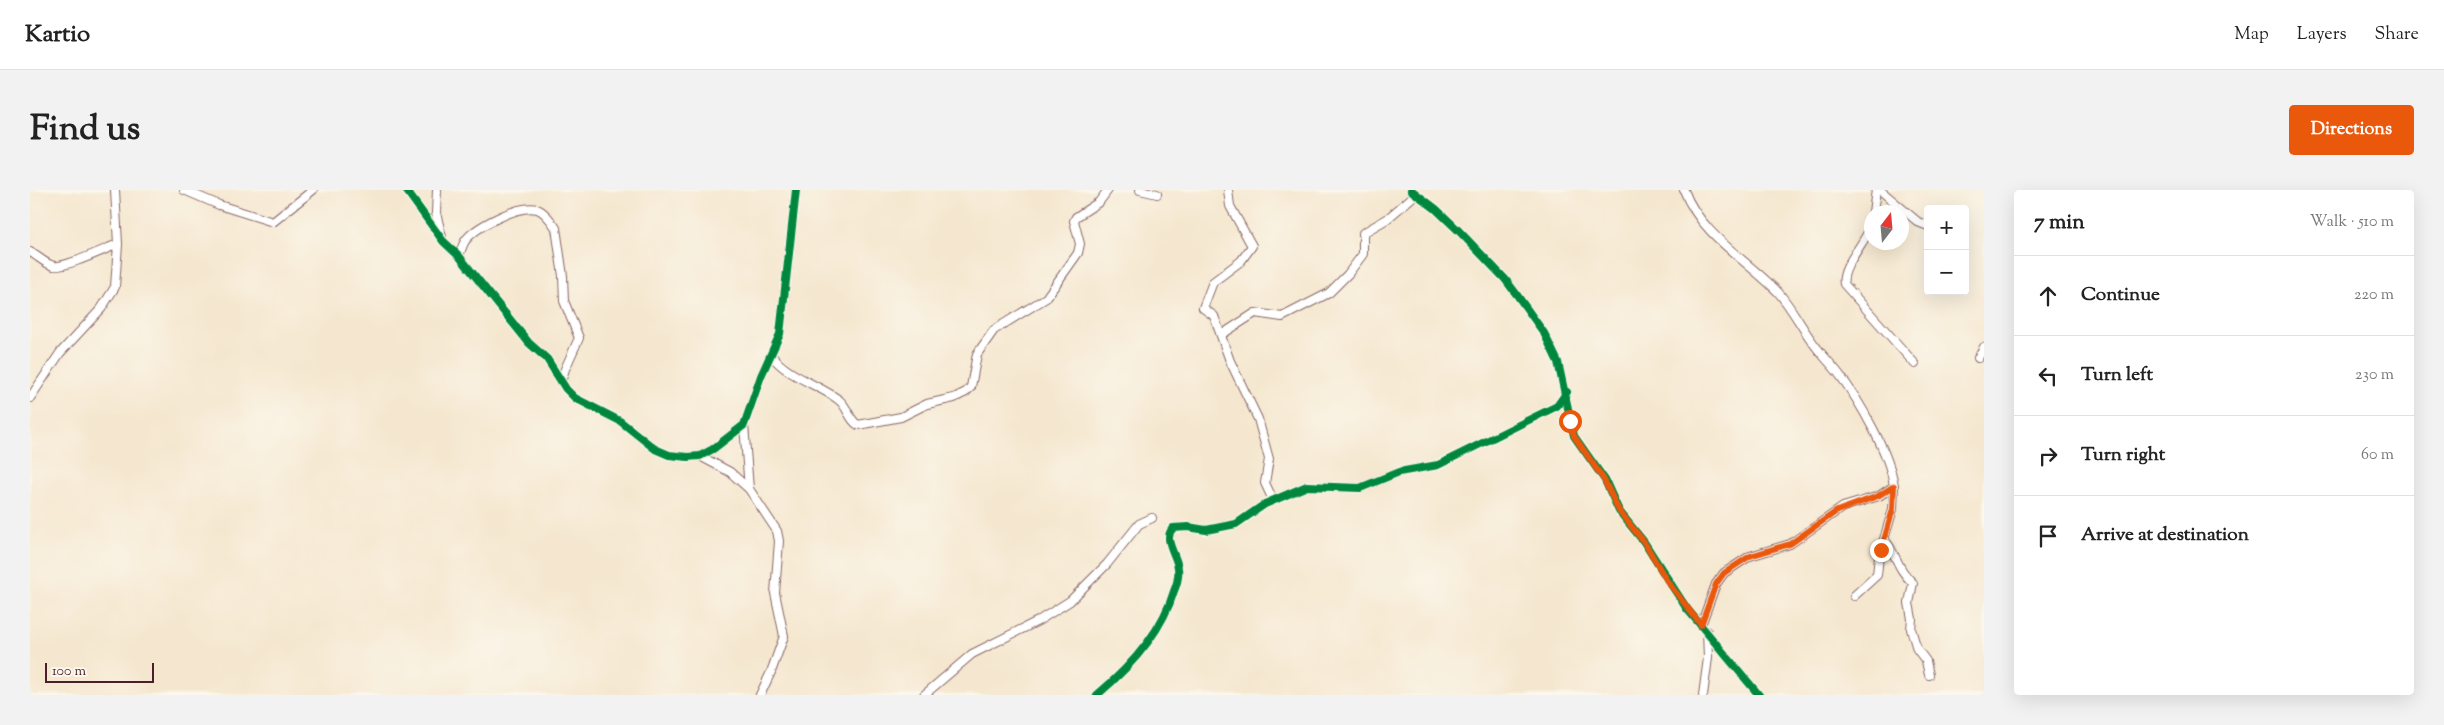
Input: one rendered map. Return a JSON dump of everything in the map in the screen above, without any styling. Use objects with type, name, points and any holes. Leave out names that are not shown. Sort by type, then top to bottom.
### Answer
[{"type":"street","points":[[30,398],[60,353],[101,309],[115,287],[118,244],[115,190]]},
{"type":"street","points":[[184,190],[219,205],[273,222],[313,190]]},
{"type":"street","points":[[406,190],[443,241],[459,256],[489,296],[510,318],[529,343],[554,368],[561,382],[575,398],[620,422],[655,449],[669,455],[700,456],[713,449],[744,425]]},
{"type":"street","points":[[437,190],[436,213],[443,241]]},
{"type":"street","points":[[749,489],[744,425],[761,376],[772,356],[780,334],[796,190]]},
{"type":"street","points":[[772,356],[780,366],[840,401],[858,425],[902,417],[927,404],[962,395],[971,387],[977,354],[994,330],[1046,298],[1081,247],[1074,221],[1076,217],[1099,202],[1108,190]]},
{"type":"street","points":[[1140,190],[1157,194]]},
{"type":"street","points":[[1228,190],[1230,206],[1252,246],[1241,261],[1213,282],[1205,300],[1204,309],[1214,314],[1230,361],[1258,419],[1269,458],[1265,483],[1273,500]]},
{"type":"street","points":[[1684,190],[1692,209],[1728,249],[1779,294],[1817,348],[1840,375],[1871,426],[1892,472],[1894,486],[1893,509],[1880,556],[1877,575],[1854,596]]},
{"type":"street","points":[[1875,205],[1876,190]]},
{"type":"street","points":[[1880,190],[1918,222],[1924,224]]},
{"type":"street","points":[[1221,335],[1252,315],[1258,313],[1282,317],[1329,294],[1348,274],[1362,254],[1363,233],[1392,216],[1414,192],[1436,209],[1505,279],[1544,333],[1558,362],[1574,436],[1604,480],[1623,517],[1644,542],[1667,581],[1759,695]]},
{"type":"street","points":[[459,256],[464,242],[471,236],[498,218],[523,207],[538,209],[552,223],[556,228],[563,276],[564,301],[579,338],[565,368],[561,382]]},
{"type":"street","points":[[1864,240],[1844,271],[1844,284],[1915,364]]},
{"type":"street","points":[[30,252],[48,264],[64,266],[118,244]]},
{"type":"street","points":[[1978,358],[1984,346]]},
{"type":"street","points":[[1097,695],[1113,681],[1136,655],[1158,625],[1169,605],[1174,591],[1178,568],[1169,542],[1170,532],[1180,527],[1206,530],[1236,524],[1273,500],[1306,486],[1360,488],[1405,470],[1438,465],[1552,409],[1561,402],[1566,392]]},
{"type":"street","points":[[700,456],[730,472],[749,489],[777,531],[780,541],[775,593],[784,636],[771,672],[760,695]]},
{"type":"street","points":[[1702,695],[1708,658],[1704,628],[1716,584],[1724,573],[1750,556],[1790,544],[1837,511],[1878,496],[1894,486]]},
{"type":"street","points":[[924,695],[972,654],[1038,622],[1070,601],[1107,564],[1139,524],[1152,518]]},
{"type":"street","points":[[1885,540],[1894,553],[1903,576],[1913,583],[1908,604],[1912,619],[1911,629],[1917,650],[1926,661],[1930,675]]},
{"type":"cycle path","points":[[406,190],[443,241],[459,256],[529,343],[547,359],[566,389],[575,398],[620,421],[655,449],[669,455],[687,457],[700,456],[713,449],[744,425],[761,376],[780,334],[796,190]]},
{"type":"cycle path","points":[[1411,190],[1436,209],[1505,279],[1544,333],[1558,362],[1574,436],[1605,480],[1619,511],[1644,542],[1687,609],[1759,695]]},
{"type":"cycle path","points":[[1097,695],[1121,673],[1143,648],[1153,635],[1169,606],[1178,574],[1177,563],[1169,542],[1170,532],[1173,528],[1188,527],[1206,530],[1236,524],[1265,504],[1307,486],[1360,488],[1399,472],[1438,465],[1557,406],[1567,392]]},
{"type":"route","points":[[1570,421],[1574,436],[1604,480],[1619,511],[1644,542],[1667,581],[1701,625],[1716,584],[1720,577],[1735,565],[1750,556],[1782,548],[1795,542],[1837,511],[1848,505],[1878,496],[1894,486],[1893,509],[1887,535],[1881,550]]}]
